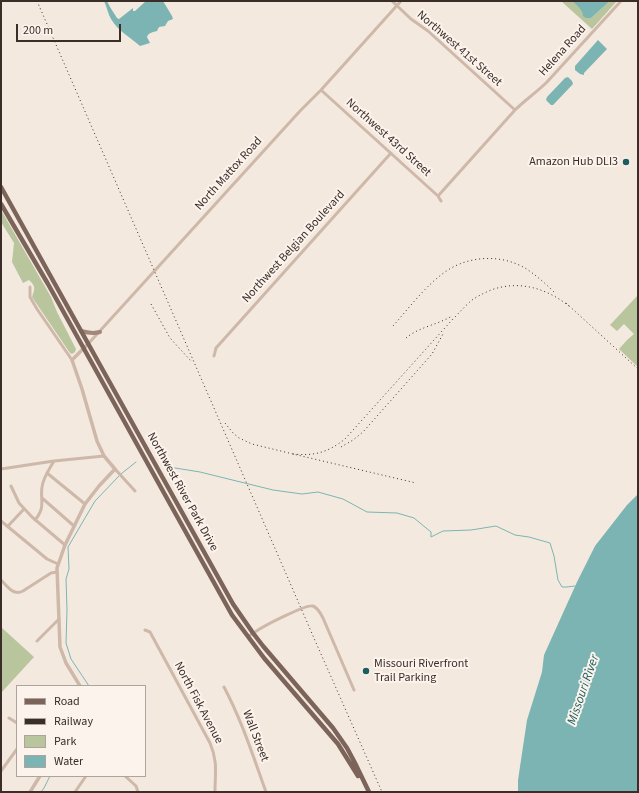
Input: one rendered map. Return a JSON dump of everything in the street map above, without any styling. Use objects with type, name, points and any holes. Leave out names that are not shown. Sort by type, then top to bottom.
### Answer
[{"type":"main road","name":"Northwest River Park Drive","points":[[1,187],[223,586],[263,646],[333,728],[347,748],[368,792]]},
{"type":"main road","name":"Northwest River Park Drive","points":[[1,204],[84,348],[232,615],[277,674],[338,744],[368,792]]},
{"type":"main road","points":[[81,331],[91,333],[100,332]]},
{"type":"main road","points":[[169,502],[175,499]]},
{"type":"street","name":"Northwest 41st Street","points":[[392,1],[412,20],[428,30],[515,110]]},
{"type":"street","name":"North Mattox Road","points":[[72,360],[100,332],[154,270],[321,90],[401,1]]},
{"type":"street","name":"Helena Road","points":[[438,196],[515,110],[548,82],[621,1]]},
{"type":"street","name":"Northwest 43rd Street","points":[[321,90],[438,196],[441,201]]},
{"type":"street","name":"Northwest Belgian Boulevard","points":[[214,356],[216,348],[390,153]]},
{"type":"street","points":[[30,287],[30,297],[72,360],[82,389],[96,441],[101,451],[116,471],[135,491]]},
{"type":"street","points":[[1,469],[54,461],[104,456]]},
{"type":"street","points":[[35,520],[42,507],[42,486],[54,461]]},
{"type":"street","points":[[79,685],[66,663],[60,647],[58,564],[65,545],[85,504],[99,486],[116,471]]},
{"type":"street","points":[[47,473],[85,504]]},
{"type":"street","points":[[10,486],[24,509],[65,545]]},
{"type":"street","points":[[42,498],[74,526]]},
{"type":"street","points":[[8,526],[24,509]]},
{"type":"street","points":[[1,521],[47,559],[58,564]]},
{"type":"street","points":[[1,580],[15,593],[19,593],[24,592],[51,573],[57,572]]},
{"type":"street","points":[[248,637],[259,629],[303,608],[314,606],[323,618],[354,690]]},
{"type":"street","points":[[37,641],[59,619]]},
{"type":"street","name":"North Fisk Avenue","points":[[145,630],[150,632],[214,751],[216,764],[215,792]]},
{"type":"street","name":"Wall Street","points":[[224,687],[242,724],[266,792]]},
{"type":"street","points":[[9,718],[16,722]]},
{"type":"street","points":[[1,771],[16,750]]},
{"type":"street","points":[[30,792],[39,777]]},
{"type":"street","points":[[75,792],[85,777]]},
{"type":"street","points":[[126,777],[136,786],[138,792]]},
{"type":"green space","points":[[561,1],[572,1],[591,18],[610,1],[617,1],[592,29]]},
{"type":"green space","points":[[1,210],[51,297],[76,349],[72,354],[32,297],[34,290],[33,284],[29,280],[23,283],[12,262],[14,243],[1,222]]},
{"type":"green space","points":[[638,295],[638,367],[619,349],[634,334],[624,324],[617,331],[610,325]]},
{"type":"green space","points":[[1,627],[34,657],[1,693]]},
{"type":"water","points":[[104,1],[107,1],[119,19],[133,8],[133,11],[135,11],[146,1],[163,1],[173,19],[168,21],[165,26],[159,27],[157,31],[148,35],[147,37],[150,43],[140,46],[121,31],[114,23]]},
{"type":"water","points":[[572,1],[610,1],[591,18],[586,18],[583,16],[581,9]]},
{"type":"water","points":[[598,40],[607,49],[584,73],[584,75],[580,74],[575,70],[575,66]]},
{"type":"water","points":[[568,77],[573,84],[553,105],[551,105],[546,100],[547,97],[565,78]]},
{"type":"water","name":"Missouri River","points":[[638,494],[638,792],[518,792],[518,780],[527,720],[542,672],[544,655],[595,546],[627,505]]},
{"type":"waterway","points":[[121,474],[136,462]]},
{"type":"waterway","points":[[169,467],[200,472],[273,490],[302,494],[318,492],[343,499],[367,512],[397,513],[414,518],[431,532],[431,537],[443,531],[471,530],[496,526],[515,535],[550,543],[558,580],[562,587],[575,586]]},
{"type":"waterway","points":[[88,685],[71,659],[66,643],[66,579],[69,569],[68,547],[95,501],[119,476]]},
{"type":"waterway","points":[[41,792],[50,777]]},
{"type":"railway","points":[[37,1],[382,792]]},
{"type":"railway","points":[[393,326],[416,299],[435,280],[450,269],[471,260],[493,259],[515,263],[525,268],[555,293]]},
{"type":"railway","points":[[293,454],[314,454],[332,448],[345,439],[452,320],[469,302],[479,296],[501,287],[522,286],[542,290],[569,306]]},
{"type":"railway","points":[[566,303],[638,369]]},
{"type":"railway","points":[[151,304],[170,338],[191,361]]},
{"type":"railway","points":[[406,338],[417,331],[452,316]]},
{"type":"railway","points":[[341,447],[363,432],[432,354],[443,334]]},
{"type":"railway","points":[[225,423],[239,438],[252,444],[416,483]]},
{"type":"place","name":"Amazon Hub DLI3","points":[[626,162]]},
{"type":"place","name":"Missouri Riverfront Trail Parking","points":[[366,671]]}]
